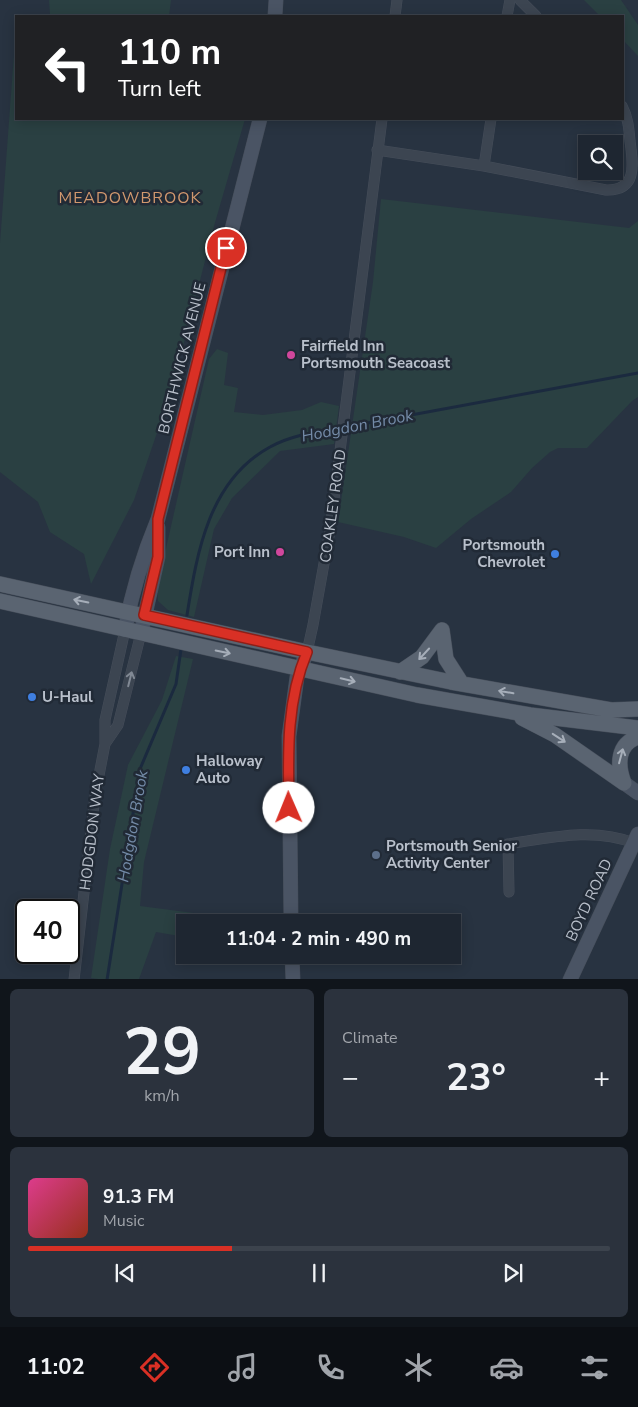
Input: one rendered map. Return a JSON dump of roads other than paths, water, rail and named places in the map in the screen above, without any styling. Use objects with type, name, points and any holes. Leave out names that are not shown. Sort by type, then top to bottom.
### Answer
[{"type":"main road","points":[[0,584],[400,672],[611,710],[638,709]]},
{"type":"main road","points":[[0,601],[417,695],[530,715],[638,728]]},
{"type":"main road","points":[[400,672],[422,657],[442,630],[446,659],[462,684]]},
{"type":"main road","points":[[499,709],[526,720],[555,736],[624,783]]},
{"type":"main road","points":[[624,783],[620,772],[621,753],[632,739],[638,737]]},
{"type":"street","points":[[275,15],[276,0]]},
{"type":"street","points":[[395,15],[397,0]]},
{"type":"street","points":[[507,15],[510,0]]},
{"type":"street","points":[[520,0],[535,15]]},
{"type":"street","points":[[377,150],[484,166],[606,190],[616,190],[626,186],[632,176],[633,164],[627,118],[624,111]]},
{"type":"street","name":"BORTHWICK AVENUE","points":[[126,630],[144,552],[158,519],[260,120]]},
{"type":"street","name":"COAKLEY ROAD","points":[[307,652],[325,560],[382,120]]},
{"type":"street","points":[[484,166],[491,120]]},
{"type":"street","name":"BORTHWICK AVENUE","points":[[141,633],[158,557],[158,519]]},
{"type":"street","name":"HODGDON WAY","points":[[74,979],[95,796],[105,744],[105,720],[126,630]]},
{"type":"street","name":"HODGDON WAY","points":[[105,744],[118,725],[141,633]]},
{"type":"street","points":[[291,914],[289,736],[293,700],[300,669],[307,652]]},
{"type":"street","points":[[624,783],[638,793]]},
{"type":"street","points":[[510,892],[508,844],[588,834],[636,839]]},
{"type":"street","name":"BOYD ROAD","points":[[570,979],[636,839]]},
{"type":"street","points":[[292,964],[293,979]]},
{"type":"waterway","name":"Hodgdon Brook","points":[[346,427],[638,373]]},
{"type":"waterway","name":"Hodgdon Brook","points":[[187,615],[196,567],[209,520],[233,478],[249,461],[278,443],[304,434],[340,428]]},
{"type":"waterway","name":"Hodgdon Brook","points":[[107,979],[140,769],[176,684],[181,649]]},
{"type":"place","name":"Fairfield Inn Portsmouth Seacoast","points":[[291,355]]},
{"type":"place","name":"Port Inn","points":[[280,552]]},
{"type":"place","name":"Portsmouth Chevrolet","points":[[555,554]]},
{"type":"place","name":"U-Haul","points":[[32,697]]},
{"type":"place","name":"Halloway Auto","points":[[186,770]]},
{"type":"place","name":"Portsmouth Senior Activity Center","points":[[376,855]]},
{"type":"district","name":"MEADOWBROOK","points":[[130,197]]}]
